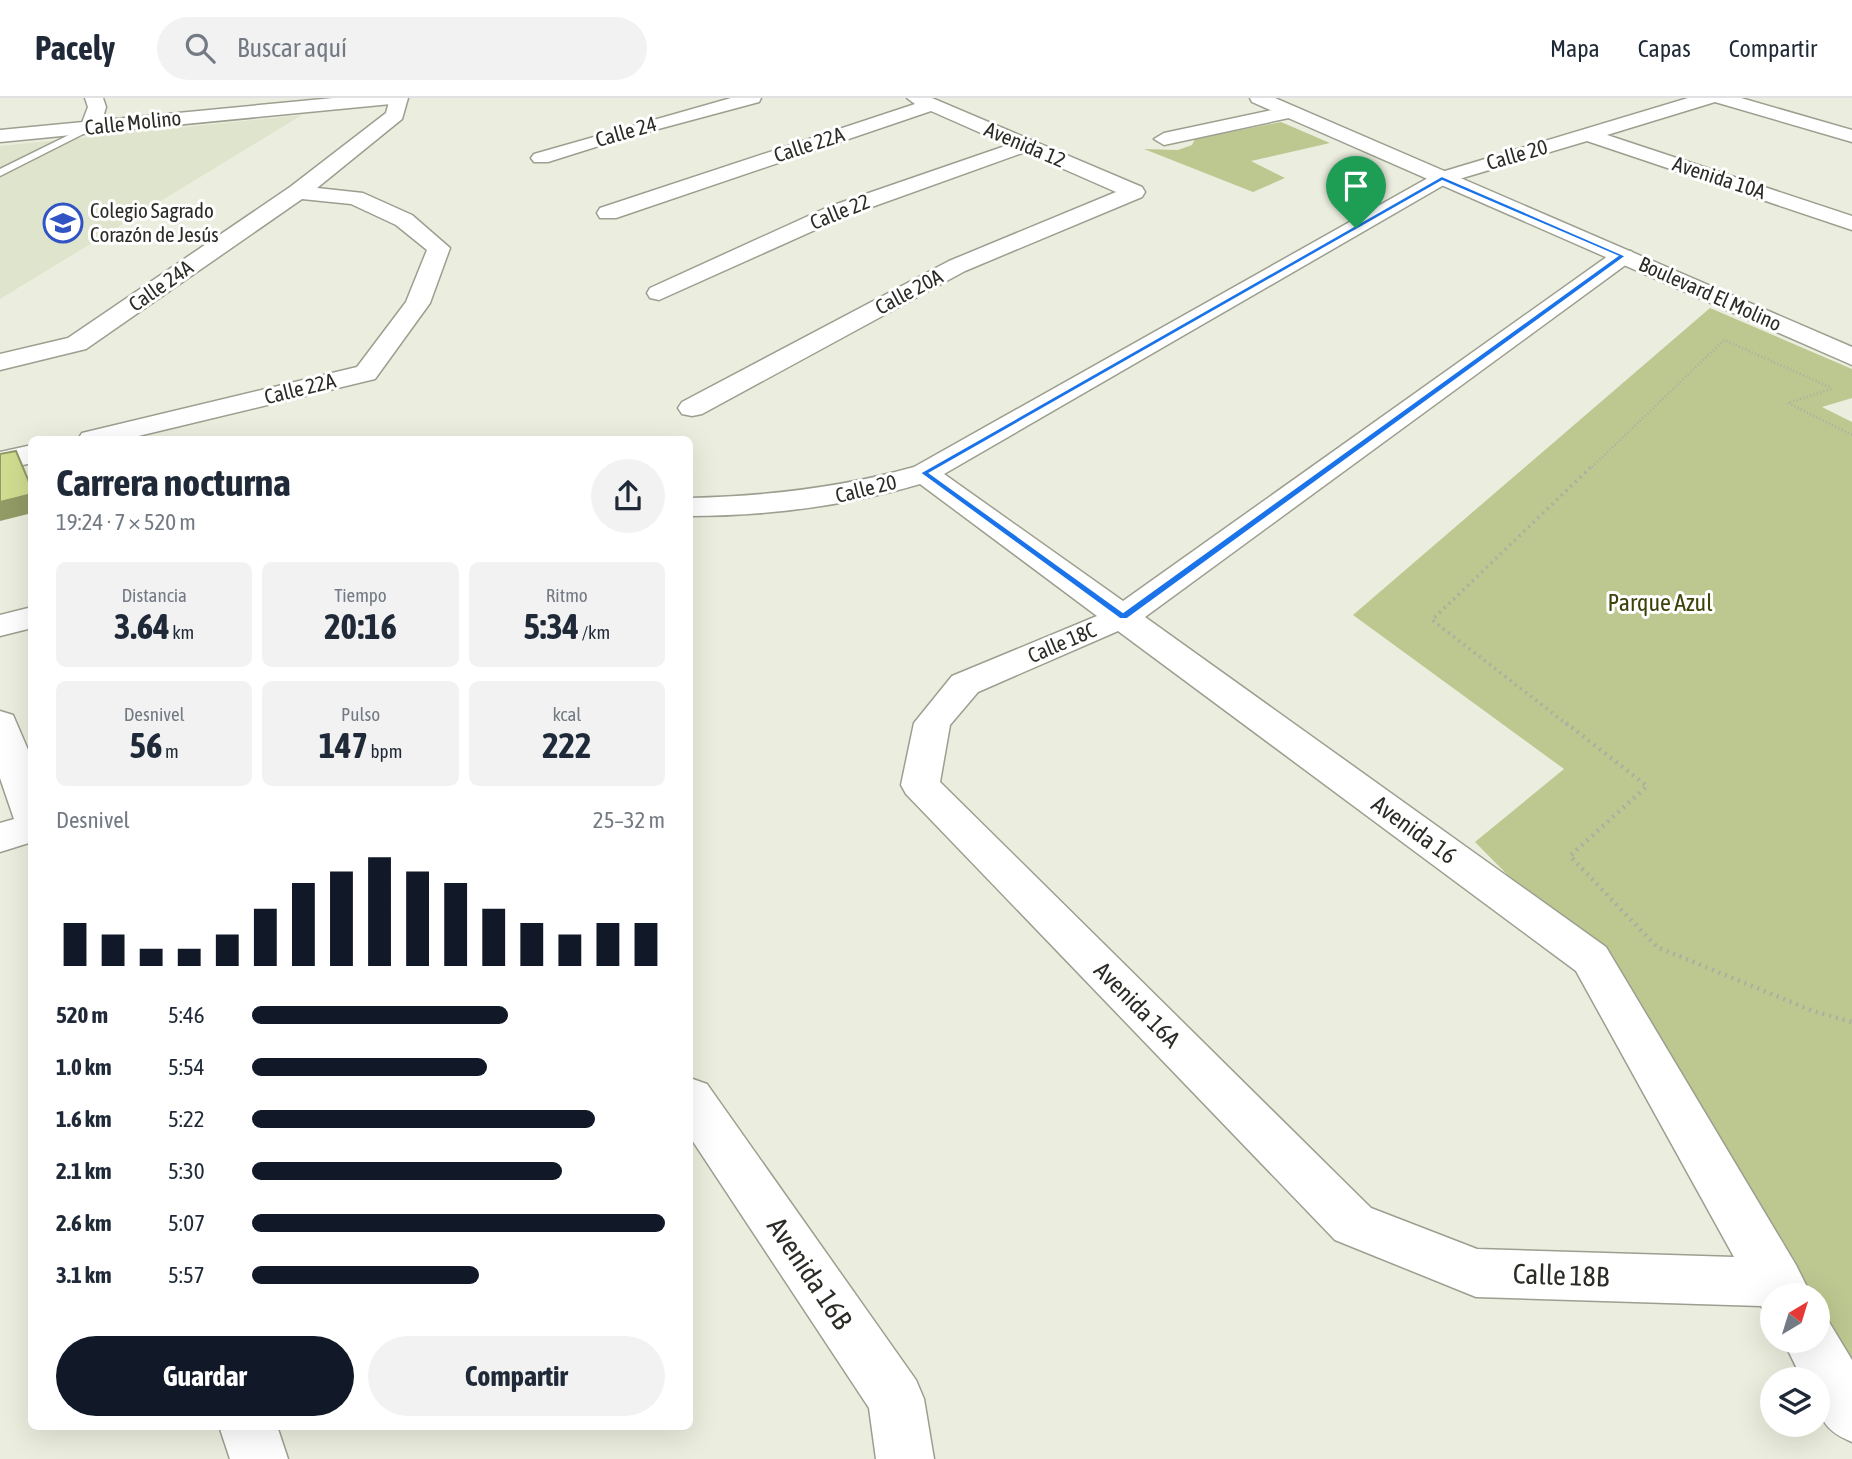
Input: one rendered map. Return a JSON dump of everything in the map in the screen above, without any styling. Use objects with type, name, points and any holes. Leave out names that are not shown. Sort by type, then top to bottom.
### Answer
[{"type":"street","points":[[90,128],[97,107],[94,98]]},
{"type":"street","name":"Calle Molino","points":[[0,136],[391,98]]},
{"type":"street","name":"Calle 24A","points":[[0,362],[77,344],[298,192],[395,115],[399,98]]},
{"type":"street","name":"Calle 24","points":[[541,159],[614,135],[752,98]]},
{"type":"street","name":"Boulevard El Molino","points":[[1259,98],[1296,105],[1468,169],[1852,335]]},
{"type":"street","name":"Calle 20","points":[[693,507],[756,506],[816,500],[872,489],[924,473],[1442,178],[1708,98]]},
{"type":"street","points":[[1721,98],[1852,135]]},
{"type":"street","name":"Calle 22A","points":[[608,213],[923,101]]},
{"type":"street","name":"Avenida 12","points":[[923,101],[1134,192]]},
{"type":"street","points":[[1164,139],[1296,105]]},
{"type":"street","name":"Boulevard El Molino","points":[[1296,105],[1442,178],[1852,357]]},
{"type":"street","name":"Avenida 10A","points":[[1587,134],[1852,222]]},
{"type":"street","name":"Calle 22","points":[[659,293],[836,212],[1027,145]]},
{"type":"street","name":"Calle 22A","points":[[104,436],[366,373],[418,303],[439,248],[404,220],[355,198],[298,192]]},
{"type":"street","name":"Calle 20A","points":[[692,408],[957,266],[1134,192]]},
{"type":"street","name":"Calle 18C","points":[[920,785],[932,723],[965,684],[1123,617],[1622,256]]},
{"type":"street","points":[[0,461],[28,455]]},
{"type":"street","name":"Avenida 16","points":[[924,473],[1591,959],[1778,1283]]},
{"type":"street","points":[[0,626],[28,618]]},
{"type":"street","points":[[0,723],[28,804]]},
{"type":"street","name":"Avenida 16A","points":[[920,785],[1353,1224]]},
{"type":"street","points":[[0,838],[28,828]]},
{"type":"street","name":"Avenida 16B","points":[[693,1102],[896,1399],[905,1459]]},
{"type":"street","name":"Calle 18B","points":[[1353,1224],[1476,1273],[1760,1288]]},
{"type":"street","points":[[1817,1353],[1852,1414]]},
{"type":"street","points":[[249,1430],[259,1459]]},
{"type":"lane","points":[[0,173],[90,128]]},
{"type":"path","points":[[1852,435],[1788,403],[1832,388],[1724,340],[1432,620],[1647,786],[1570,856],[1657,947],[1813,1011],[1852,1022]]},
{"type":"shaded area","name":"Colegio Sagrado Corazón de Jesús","points":[[302,115],[0,299],[0,146]]},
{"type":"green space","points":[[1281,122],[1330,143],[1251,161],[1285,178],[1253,192],[1144,149],[1178,150],[1192,145],[1195,139]]},
{"type":"green space","name":"Parque Azul","points":[[1710,308],[1852,369],[1852,398],[1822,407],[1852,422],[1852,1383],[1830,1347],[1830,1283],[1791,1283],[1591,959],[1475,842],[1564,769],[1353,615]]},
{"type":"building","points":[[16,451],[28,480],[28,495],[0,502],[0,454]]},
{"type":"place","name":"Colegio Sagrado Corazón de Jesús","points":[[63,223]]},
{"type":"route","points":[[1442,178],[1622,256],[1123,617],[924,473],[1097,375],[1356,228],[1442,178]]}]
